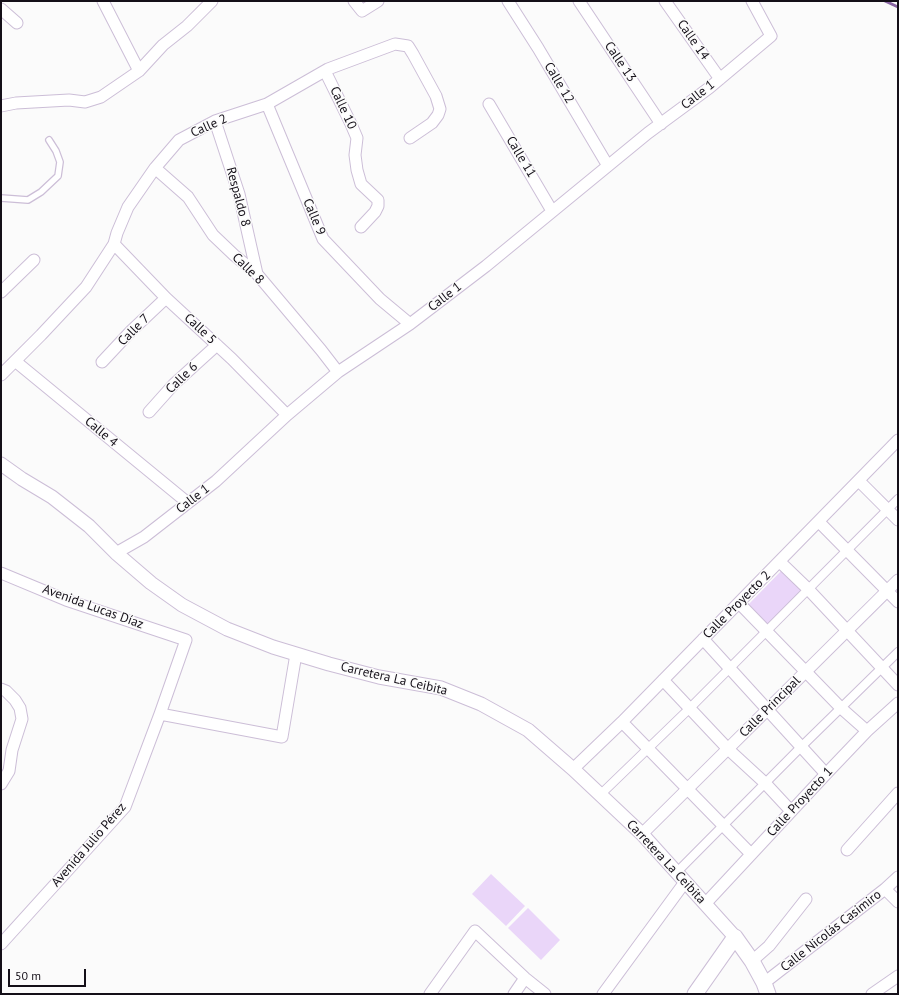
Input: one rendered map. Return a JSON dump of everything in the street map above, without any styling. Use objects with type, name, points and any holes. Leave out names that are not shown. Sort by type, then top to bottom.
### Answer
[{"type":"main road","name":"Carretera La Ceibita","points":[[735,937],[752,961],[766,989]]},
{"type":"main road","points":[[695,994],[735,937]]},
{"type":"street","points":[[103,1],[139,70]]},
{"type":"street","points":[[1,106],[69,100],[85,102],[101,97],[139,70],[162,45],[187,26],[212,1]]},
{"type":"street","points":[[354,1],[362,11],[378,1]]},
{"type":"street","name":"Calle 12","points":[[508,1],[538,48],[608,166]]},
{"type":"street","name":"Calle 13","points":[[579,1],[661,124]]},
{"type":"street","name":"Calle 14","points":[[665,1],[720,79]]},
{"type":"street","name":"Calle 1","points":[[116,553],[144,537],[216,481],[287,415],[338,372],[410,324],[486,266],[608,166],[720,79],[770,36],[752,1]]},
{"type":"street","points":[[1,9],[17,23]]},
{"type":"street","name":"Calle 2","points":[[1,375],[86,287],[114,244],[128,207],[155,168],[179,140],[215,121],[267,104],[325,71],[395,44],[408,46],[425,74],[436,96],[440,109],[438,115],[432,123],[410,138]]},
{"type":"street","name":"Calle 10","points":[[325,71],[357,138],[355,155],[361,184],[378,200],[378,206],[375,212],[361,227]]},
{"type":"street","name":"Calle 9","points":[[267,104],[323,239],[380,299],[410,324]]},
{"type":"street","name":"Calle 11","points":[[489,104],[552,211]]},
{"type":"street","name":"Respaldo 8","points":[[215,121],[239,194],[257,274]]},
{"type":"street","name":"Calle 8","points":[[155,168],[188,197],[213,235],[257,274],[338,372]]},
{"type":"street","name":"Calle 5","points":[[114,244],[166,298],[217,345],[287,415]]},
{"type":"street","points":[[1,292],[34,260]]},
{"type":"street","name":"Calle 7","points":[[102,362],[131,331],[166,298]]},
{"type":"street","name":"Calle 6","points":[[149,412],[174,384],[217,345]]},
{"type":"street","name":"Calle 4","points":[[15,360],[188,503]]},
{"type":"street","name":"Calle Proyecto 2","points":[[573,768],[622,722],[897,443]]},
{"type":"street","name":"Carretera La Ceibita","points":[[1,464],[52,497],[89,526],[116,553],[151,583],[188,608],[227,629],[273,647],[379,677],[441,688],[481,704],[528,730],[573,768],[642,834],[735,937]]},
{"type":"street","points":[[859,481],[898,520]]},
{"type":"street","points":[[601,794],[690,708],[898,499]]},
{"type":"street","points":[[819,522],[898,602]]},
{"type":"street","points":[[780,562],[808,589],[898,685]]},
{"type":"street","name":"Avenida Lucas Díaz","points":[[1,573],[66,600],[186,640]]},
{"type":"street","name":"Calle Principal","points":[[642,834],[898,580]]},
{"type":"street","points":[[739,603],[841,708],[868,731]]},
{"type":"street","points":[[703,639],[826,774]]},
{"type":"street","name":"Avenida Julio Pérez","points":[[1,944],[125,807],[186,640]]},
{"type":"street","points":[[603,994],[681,877],[723,826],[898,652]]},
{"type":"street","points":[[160,714],[282,737],[296,654]]},
{"type":"street","points":[[663,680],[728,749],[765,783],[791,811]]},
{"type":"street","points":[[1,689],[6,691],[15,700],[20,708],[22,719],[12,750],[9,771],[1,784]]},
{"type":"street","name":"Calle Proyecto 1","points":[[704,904],[826,774],[898,703]]},
{"type":"street","points":[[622,722],[751,854]]},
{"type":"street","points":[[847,850],[898,793]]},
{"type":"street","name":"Calle Nicolás Casimiro","points":[[766,989],[898,877]]},
{"type":"street","points":[[885,889],[898,902]]},
{"type":"street","points":[[752,961],[769,946],[806,899]]},
{"type":"street","points":[[430,994],[475,931],[525,978],[545,994]]},
{"type":"street","points":[[514,994],[525,978]]},
{"type":"street","points":[[872,994],[897,979]]},
{"type":"lane","points":[[1,198],[28,200],[41,192],[58,176],[60,162],[56,150],[49,140]]},
{"type":"shaded area","points":[[782,570],[804,590],[768,626],[747,606]]},
{"type":"shaded area","points":[[491,874],[525,906],[506,926],[472,894]]},
{"type":"shaded area","points":[[528,908],[560,940],[541,960],[508,928]]},
{"type":"waterway","points":[[885,1],[898,7]]}]
